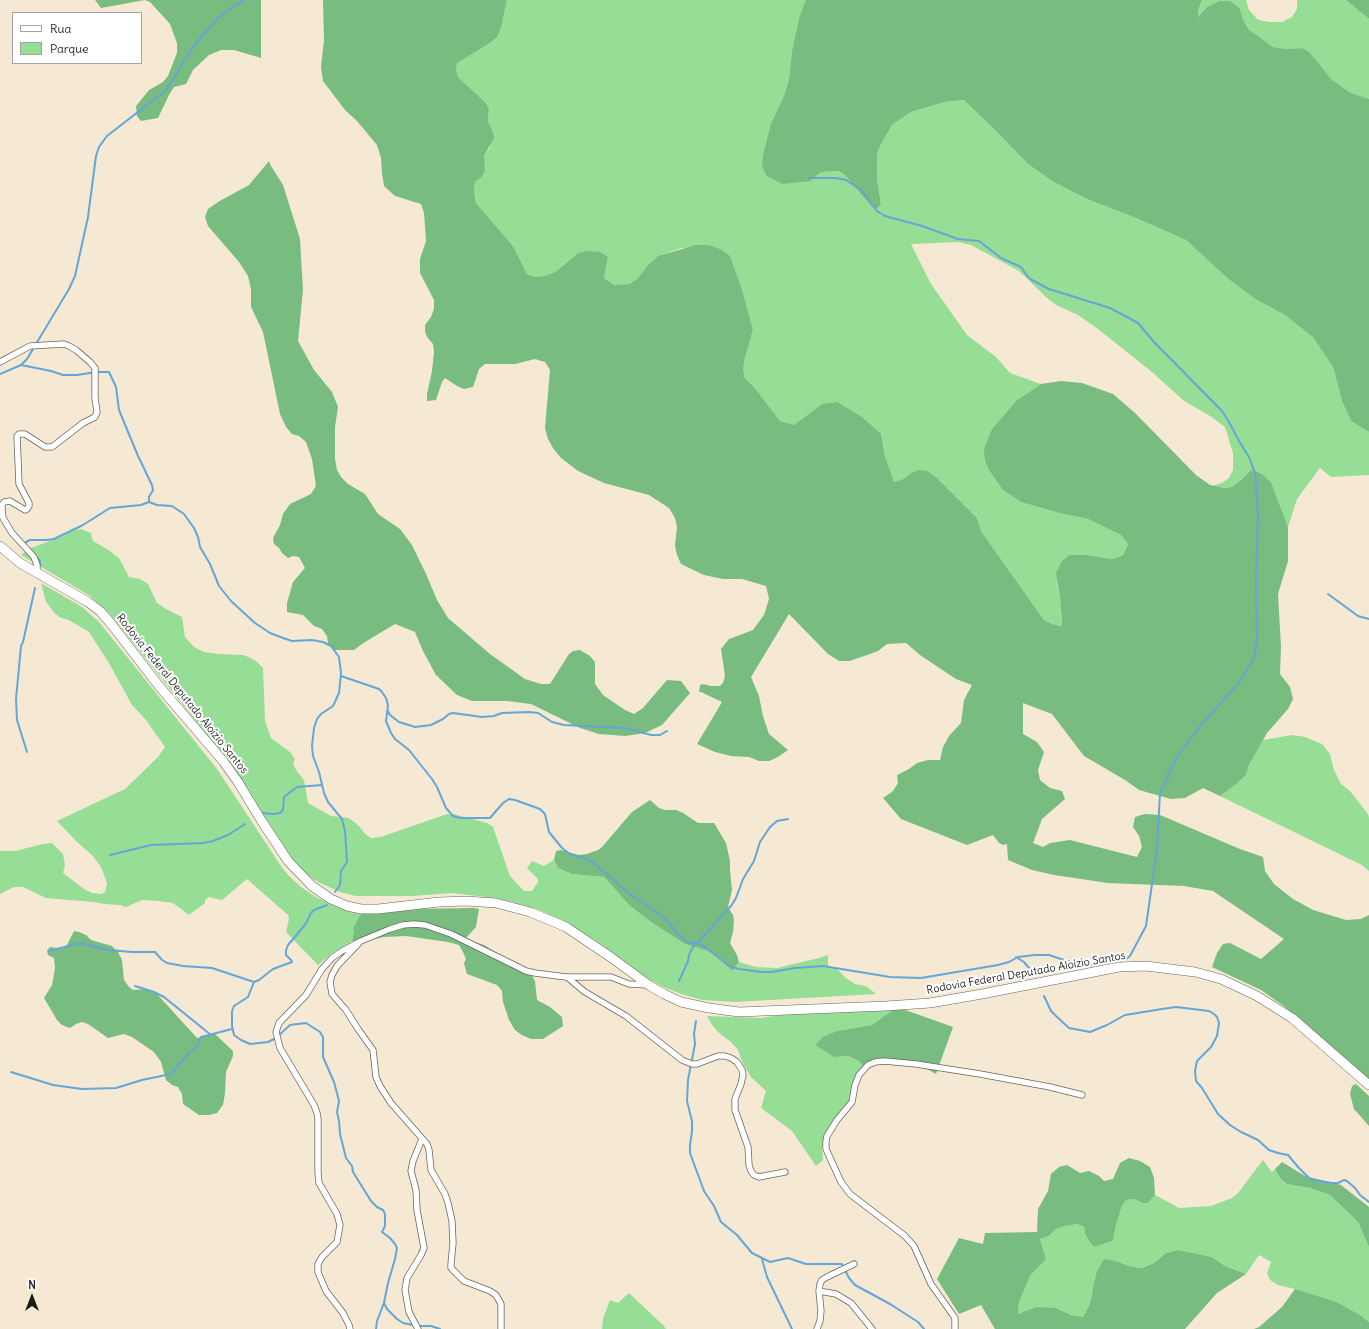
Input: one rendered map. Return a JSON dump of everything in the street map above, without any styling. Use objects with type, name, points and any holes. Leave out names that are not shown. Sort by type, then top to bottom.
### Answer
[{"type":"highway","name":"Rodovia Federal Deputado Aloízio Santos","points":[[0,546],[20,563],[88,602],[100,612],[112,625],[159,686],[223,761],[288,861],[312,886],[331,899],[347,906],[361,909],[378,909],[439,902],[466,901],[496,903],[530,912],[566,927],[650,986],[682,1002],[709,1008],[739,1012],[772,1012],[930,1003],[1119,967],[1168,967],[1221,979],[1257,996],[1292,1018],[1369,1086]]},
{"type":"street","points":[[0,362],[30,346],[64,344],[76,350],[95,368],[95,398],[97,412],[95,417],[83,423],[52,447],[45,447],[25,434],[19,434],[17,436],[19,484],[29,503],[29,506],[25,510],[10,501],[4,502],[2,508],[3,518],[12,533],[34,557],[37,565],[37,573]]},
{"type":"street","points":[[350,1329],[343,1313],[326,1291],[318,1272],[318,1264],[322,1257],[337,1242],[340,1225],[337,1214],[319,1183],[317,1113],[280,1048],[276,1032],[279,1023],[306,995],[322,969],[332,958],[361,940],[403,925],[414,924],[425,925],[451,934],[526,971],[566,977],[603,977],[629,984],[650,986]]},
{"type":"street","points":[[361,940],[337,966],[332,974],[330,990],[334,998],[346,1010],[373,1050],[376,1077],[380,1086],[391,1103],[430,1150],[431,1170],[448,1203],[453,1228],[451,1268],[464,1280],[490,1291],[496,1296],[501,1304],[501,1329]]},
{"type":"street","points":[[566,977],[585,992],[626,1016],[682,1060],[696,1064],[718,1056],[725,1056],[737,1062],[743,1075],[735,1099],[735,1110],[746,1141],[750,1171],[759,1177],[785,1172]]},
{"type":"street","points":[[955,1329],[955,1318],[930,1284],[914,1246],[905,1236],[850,1194],[840,1182],[826,1149],[827,1136],[837,1120],[852,1102],[859,1076],[868,1065],[875,1062],[884,1061],[916,1064],[987,1075],[1050,1086],[1082,1094]]},
{"type":"street","points":[[418,1329],[410,1312],[406,1290],[407,1278],[424,1248],[416,1210],[416,1190],[411,1171],[422,1139]]},
{"type":"street","points":[[817,1329],[821,1312],[819,1291],[822,1280],[854,1264]]},
{"type":"street","points":[[819,1291],[836,1294],[851,1303],[872,1329]]},
{"type":"green space","points":[[95,0],[145,0],[101,8]]},
{"type":"green space","points":[[145,0],[261,0],[261,58],[234,50],[221,50],[209,55],[193,70],[186,84],[174,87],[158,118],[141,121],[137,116],[136,106],[149,90],[163,82],[168,76],[177,53],[177,43],[170,24],[150,2]]},
{"type":"green space","points":[[323,0],[507,0],[501,28],[497,37],[457,63],[456,69],[458,77],[486,103],[489,109],[488,122],[492,129],[494,138],[484,156],[485,171],[481,178],[475,182],[474,191],[476,203],[513,246],[527,274],[534,277],[545,276],[555,272],[578,253],[587,251],[600,252],[608,257],[604,278],[615,285],[629,284],[637,279],[648,265],[658,256],[696,245],[709,245],[722,250],[730,256],[742,289],[753,330],[743,370],[745,378],[755,388],[780,421],[794,425],[822,404],[837,402],[862,417],[881,434],[885,456],[894,482],[919,470],[928,471],[936,477],[977,518],[981,531],[1044,620],[1061,626],[1060,598],[1056,573],[1062,561],[1070,555],[1086,555],[1113,559],[1123,555],[1128,544],[1121,535],[1088,519],[1059,513],[1021,502],[1003,490],[990,472],[985,461],[984,449],[992,429],[1017,400],[1041,384],[1061,381],[1082,383],[1113,394],[1135,413],[1196,475],[1210,485],[1224,488],[1232,487],[1251,470],[1261,473],[1271,482],[1288,527],[1288,561],[1278,594],[1281,647],[1280,674],[1290,687],[1293,699],[1288,709],[1267,733],[1249,765],[1246,775],[1220,796],[1203,788],[1185,798],[1171,799],[1139,790],[1084,756],[1052,714],[1023,703],[1023,734],[1037,742],[1044,752],[1038,770],[1040,780],[1050,788],[1062,791],[1065,799],[1042,819],[1033,843],[1043,847],[1050,843],[1070,840],[1137,857],[1142,847],[1139,836],[1133,827],[1135,817],[1145,814],[1160,815],[1240,849],[1263,857],[1265,871],[1274,884],[1293,899],[1313,910],[1346,920],[1361,919],[1369,915],[1369,1080],[1285,1007],[1261,990],[1212,967],[1217,953],[1223,944],[1230,943],[1261,959],[1284,939],[1213,891],[1184,886],[1108,883],[1054,875],[1032,870],[1008,860],[1007,844],[1003,845],[999,843],[993,835],[967,845],[901,819],[883,798],[893,791],[898,783],[897,775],[917,763],[928,760],[940,760],[943,747],[949,736],[961,723],[964,700],[972,685],[956,679],[920,655],[906,643],[887,644],[878,651],[867,655],[850,661],[839,661],[828,654],[789,614],[751,677],[759,696],[763,716],[769,734],[788,750],[769,761],[759,761],[749,757],[731,756],[715,752],[697,744],[722,702],[699,692],[700,685],[720,686],[723,683],[725,676],[721,649],[729,639],[753,630],[764,615],[769,599],[766,586],[742,579],[723,579],[704,575],[681,564],[675,546],[677,527],[675,518],[669,508],[649,495],[604,483],[578,471],[561,458],[548,439],[545,428],[550,370],[545,362],[535,359],[515,364],[485,364],[479,369],[473,387],[464,389],[445,378],[442,382],[436,400],[427,401],[434,352],[433,344],[427,337],[425,331],[425,325],[431,317],[434,309],[434,300],[420,273],[420,259],[426,241],[424,213],[421,204],[395,196],[384,186],[381,158],[377,145],[357,121],[345,110],[323,81],[321,67],[324,40]]},
{"type":"green space","points":[[507,0],[806,0],[792,51],[789,79],[784,96],[810,181],[820,173],[837,171],[844,174],[871,206],[881,204],[877,179],[877,155],[880,146],[892,125],[911,112],[945,102],[964,100],[1028,164],[1052,181],[1087,199],[1186,240],[1257,300],[1285,315],[1315,338],[1333,367],[1342,401],[1351,421],[1369,432],[1369,475],[1331,477],[1320,468],[1297,499],[1288,527],[1271,482],[1261,473],[1251,470],[1232,487],[1224,488],[1212,486],[1222,483],[1229,478],[1233,470],[1233,453],[1225,427],[1210,416],[1184,401],[1152,372],[1098,329],[1078,315],[1056,305],[1019,271],[971,245],[959,242],[911,244],[931,284],[967,335],[996,357],[1010,373],[1041,384],[1017,400],[992,429],[985,461],[990,472],[1003,490],[1021,502],[1059,513],[1088,519],[1121,535],[1128,544],[1123,555],[1113,559],[1101,557],[1057,583],[1060,598],[1061,626],[1044,620],[981,531],[977,518],[936,477],[928,471],[911,473],[903,479],[894,482],[885,456],[881,434],[822,404],[794,425],[780,421],[755,388],[745,378],[743,370],[745,358],[753,330],[742,289],[730,256],[682,248],[658,256],[648,265],[637,279],[629,284],[616,285],[604,278],[608,257],[578,253],[555,272],[545,276],[534,277],[527,274],[513,246],[476,203],[474,191],[475,182],[481,178],[484,156],[490,147],[492,129],[488,122],[489,109],[486,103],[458,77],[456,69],[456,63],[501,28]]},
{"type":"green space","points":[[806,0],[1202,0],[1198,11],[1198,17],[1207,7],[1219,1],[1230,1],[1240,9],[1249,30],[1273,47],[1287,49],[1302,48],[1309,52],[1332,80],[1349,92],[1369,99],[1369,432],[1351,421],[1342,401],[1333,367],[1314,338],[1285,315],[1257,300],[1230,280],[1186,240],[1087,199],[1052,181],[1028,164],[964,100],[945,102],[911,112],[892,125],[880,146],[877,155],[877,179],[881,204],[876,209],[871,206],[844,174],[838,171],[820,173],[810,181],[782,184],[767,176],[762,167],[763,155],[771,124],[784,96],[789,79],[792,51],[800,15]]},
{"type":"green space","points":[[1202,0],[1246,0],[1249,10],[1258,20],[1282,22],[1292,17],[1297,9],[1297,0],[1346,0],[1369,18],[1369,99],[1349,92],[1331,80],[1302,48],[1287,49],[1273,47],[1260,39],[1249,30],[1240,9],[1219,1],[1207,7],[1198,17],[1198,11]]},
{"type":"green space","points":[[1346,0],[1369,0],[1369,18],[1368,18]]},
{"type":"green space","points":[[269,161],[283,185],[300,239],[303,290],[298,341],[314,370],[332,392],[338,407],[335,427],[335,459],[337,470],[341,477],[348,484],[365,494],[378,514],[400,529],[412,545],[437,600],[448,618],[490,654],[525,679],[541,684],[550,684],[569,654],[573,651],[580,650],[590,656],[595,662],[595,684],[603,695],[625,710],[634,714],[643,708],[667,680],[681,681],[690,693],[662,725],[645,733],[625,736],[599,734],[580,728],[531,704],[507,701],[472,701],[457,695],[436,675],[415,632],[395,624],[354,650],[335,650],[328,644],[327,636],[322,629],[314,626],[303,615],[287,612],[287,603],[293,582],[305,568],[299,557],[293,556],[288,558],[282,553],[274,544],[273,538],[280,525],[283,514],[290,504],[311,494],[316,486],[312,459],[306,442],[299,436],[292,434],[286,427],[280,414],[263,332],[251,307],[251,289],[248,276],[239,262],[208,226],[205,217],[208,209],[249,185]]},
{"type":"green space","points":[[81,529],[91,533],[93,541],[119,558],[129,577],[140,579],[148,584],[157,603],[182,617],[185,637],[194,647],[204,652],[244,655],[256,661],[263,668],[265,721],[271,738],[290,752],[295,759],[293,763],[296,770],[304,780],[308,803],[331,816],[349,818],[371,838],[381,837],[447,814],[453,814],[487,823],[493,827],[510,876],[524,891],[532,891],[538,882],[538,879],[527,868],[532,861],[544,866],[554,860],[558,868],[572,874],[604,877],[629,905],[651,922],[685,944],[714,953],[732,971],[739,962],[756,967],[777,968],[828,955],[828,966],[836,968],[846,978],[855,984],[866,986],[876,994],[735,1002],[702,1000],[661,986],[643,975],[598,942],[562,920],[537,909],[509,901],[452,893],[412,896],[356,896],[340,892],[318,882],[305,873],[294,861],[228,761],[109,613],[90,596],[21,555],[31,548],[61,537],[72,531]]},
{"type":"green space","points":[[41,583],[82,607],[99,622],[217,769],[289,876],[301,887],[316,897],[331,904],[362,912],[353,928],[354,933],[352,941],[332,953],[318,965],[286,932],[289,919],[288,915],[247,879],[222,900],[209,897],[205,900],[205,903],[189,915],[173,903],[158,901],[142,900],[126,907],[94,902],[46,898],[23,887],[14,887],[0,894],[0,851],[15,851],[52,843],[63,854],[65,865],[63,873],[84,889],[92,893],[101,894],[105,892],[107,883],[101,867],[92,855],[57,821],[125,789],[158,757],[165,747],[146,720],[132,705],[109,663],[89,632],[69,620],[59,617],[53,611],[46,602]]},
{"type":"green space","points":[[1292,735],[1305,737],[1322,744],[1330,754],[1334,770],[1341,784],[1350,791],[1368,814],[1369,871],[1362,865],[1220,796],[1246,775],[1249,765],[1263,740]]},
{"type":"green space","points":[[650,800],[659,808],[665,810],[676,810],[698,823],[714,823],[726,843],[730,861],[732,890],[728,907],[733,915],[734,921],[730,943],[739,962],[732,971],[714,953],[685,944],[651,922],[629,905],[604,877],[572,874],[558,868],[554,860],[556,851],[561,850],[578,855],[587,854],[598,850],[632,812]]},
{"type":"green space","points":[[479,909],[476,927],[465,939],[484,945],[531,974],[535,981],[537,1000],[550,1007],[562,1017],[563,1026],[543,1039],[531,1039],[515,1030],[509,1020],[503,1002],[502,991],[497,985],[467,974],[464,963],[466,959],[459,945],[406,936],[352,941],[354,933],[353,928],[362,912]]},
{"type":"green space","points":[[74,931],[86,935],[91,940],[112,946],[118,952],[122,960],[124,980],[129,987],[133,990],[147,989],[156,993],[197,1038],[215,1034],[233,1051],[233,1056],[226,1072],[223,1105],[217,1113],[199,1115],[183,1104],[182,1094],[178,1087],[172,1085],[166,1080],[161,1062],[154,1052],[132,1037],[124,1034],[108,1038],[88,1024],[82,1022],[70,1028],[62,1025],[57,1020],[44,998],[52,985],[55,968],[54,958],[48,955],[47,951],[50,947],[63,949],[67,945]]},
{"type":"green space","points":[[897,1007],[872,1025],[837,1031],[824,1036],[834,1057],[848,1056],[859,1061],[866,1071],[856,1081],[851,1090],[849,1102],[834,1120],[822,1147],[823,1160],[816,1166],[792,1131],[761,1108],[766,1091],[751,1077],[743,1064],[738,1050],[718,1032],[707,1016],[761,1018],[793,1013]]},
{"type":"green space","points":[[897,1007],[953,1027],[936,1074],[919,1066],[889,1064],[873,1065],[866,1071],[859,1061],[848,1056],[834,1057],[815,1045],[824,1036],[837,1031],[872,1025]]},
{"type":"green space","points":[[1356,1084],[1369,1096],[1369,1126],[1354,1109],[1350,1094],[1352,1086]]},
{"type":"green space","points":[[1129,1158],[1140,1161],[1150,1167],[1154,1178],[1155,1195],[1148,1203],[1142,1203],[1135,1199],[1126,1200],[1122,1206],[1113,1241],[1094,1247],[1085,1234],[1084,1227],[1078,1224],[1056,1229],[1049,1236],[1040,1239],[1046,1259],[1030,1276],[1019,1302],[1018,1314],[1037,1307],[1056,1308],[1071,1315],[1083,1317],[1089,1306],[1097,1271],[1104,1259],[1142,1268],[1154,1263],[1166,1253],[1178,1250],[1212,1257],[1225,1266],[1246,1274],[1217,1293],[1185,1329],[995,1329],[981,1305],[959,1314],[937,1279],[959,1238],[983,1244],[985,1233],[1037,1232],[1038,1209],[1048,1191],[1051,1174],[1059,1167],[1067,1165],[1080,1173],[1089,1171],[1099,1176],[1104,1181],[1113,1179],[1120,1163]]},
{"type":"green space","points":[[1263,1160],[1272,1172],[1275,1169],[1281,1179],[1287,1184],[1310,1188],[1330,1195],[1358,1222],[1369,1247],[1369,1322],[1360,1315],[1295,1289],[1278,1285],[1270,1280],[1267,1273],[1271,1262],[1259,1255],[1246,1274],[1225,1266],[1212,1257],[1178,1250],[1166,1253],[1154,1263],[1142,1268],[1129,1266],[1116,1261],[1092,1291],[1089,1306],[1083,1317],[1071,1315],[1056,1308],[1018,1314],[1019,1302],[1030,1276],[1046,1259],[1040,1239],[1049,1236],[1056,1229],[1078,1224],[1084,1227],[1085,1234],[1094,1247],[1113,1241],[1122,1206],[1126,1200],[1135,1199],[1142,1203],[1148,1203],[1155,1195],[1179,1208],[1211,1206],[1232,1198],[1238,1193]]},
{"type":"green space","points":[[1282,1162],[1305,1176],[1341,1185],[1369,1207],[1369,1247],[1358,1222],[1330,1195],[1310,1188],[1287,1184],[1281,1179],[1275,1169]]},
{"type":"green space","points":[[1295,1289],[1336,1302],[1360,1315],[1369,1322],[1369,1329],[1254,1329],[1259,1327],[1282,1307]]},
{"type":"green space","points":[[629,1293],[666,1329],[602,1329],[603,1319],[610,1300],[618,1303]]},
{"type":"waterway","points":[[21,365],[27,359],[69,289],[75,276],[88,217],[96,156],[99,147],[107,136],[165,91],[195,44],[219,17],[232,7],[245,0]]},
{"type":"waterway","points":[[341,676],[379,689],[382,692],[388,705],[386,721],[391,733],[395,739],[409,750],[432,779],[446,808],[453,816],[460,818],[490,818],[503,803],[509,799],[540,809],[545,814],[549,832],[562,848],[570,854],[594,863],[627,892],[658,913],[684,940],[691,943],[697,943],[705,947],[729,966],[761,972],[823,966],[890,977],[921,978],[998,965],[1009,962],[1018,957],[1035,955],[1049,955],[1067,961],[1088,965],[1119,961],[1130,956],[1146,926],[1157,849],[1160,793],[1176,759],[1184,747],[1201,725],[1238,684],[1255,655],[1257,640],[1256,582],[1258,514],[1255,473],[1249,457],[1222,411],[1154,342],[1138,323],[1110,308],[1049,289],[1028,277],[1021,267],[1001,258],[979,241],[958,239],[922,226],[885,216],[877,211],[861,190],[846,180],[836,178],[809,178]]},
{"type":"waterway","points":[[0,374],[21,365],[63,375],[109,372],[116,387],[119,410],[152,485],[153,490],[149,497],[149,502]]},
{"type":"waterway","points":[[149,502],[157,505],[172,506],[184,514],[194,528],[200,547],[210,564],[219,586],[231,601],[255,623],[270,633],[292,641],[312,640],[323,642],[331,646],[339,657],[341,673],[339,693],[333,706],[321,714],[317,719],[314,728],[312,746],[313,756],[324,793],[328,802],[342,819],[345,831],[347,862],[341,871],[340,885],[335,892]]},
{"type":"waterway","points":[[26,545],[25,543],[30,540],[54,539],[83,525],[110,508],[141,505],[149,502]]},
{"type":"waterway","points":[[36,556],[40,561],[40,565]]},
{"type":"waterway","points":[[27,752],[17,720],[16,699],[21,646],[35,588]]},
{"type":"waterway","points":[[1328,594],[1358,616],[1369,619]]},
{"type":"waterway","points":[[388,711],[390,715],[399,722],[415,727],[431,725],[453,713],[482,717],[494,716],[502,713],[529,712],[538,713],[552,722],[564,725],[626,728],[651,735],[660,735],[667,731]]},
{"type":"waterway","points":[[262,813],[280,813],[283,810],[284,797],[297,787],[322,785]]},
{"type":"waterway","points":[[697,943],[731,906],[736,898],[743,879],[754,861],[760,842],[770,827],[777,821],[788,819]]},
{"type":"waterway","points":[[110,855],[151,845],[203,843],[213,841],[228,835],[245,824]]},
{"type":"waterway","points":[[49,951],[80,943],[109,950],[155,952],[167,963],[183,966],[212,968],[254,982],[273,969],[292,962],[286,955],[288,945],[305,925],[311,913],[314,910],[327,905]]},
{"type":"waterway","points":[[679,981],[695,943]]},
{"type":"waterway","points":[[1016,957],[1024,962],[1034,974]]},
{"type":"waterway","points":[[254,982],[248,997],[234,1006],[232,1011],[232,1026],[234,1035],[250,1044],[268,1042],[276,1038],[290,1025],[306,1023],[320,1032],[323,1037],[323,1057],[334,1082],[339,1101],[337,1112],[340,1134],[346,1158],[371,1201],[383,1210],[385,1214],[385,1226],[382,1232],[390,1238],[397,1248],[384,1303],[377,1321],[376,1329]]},
{"type":"waterway","points":[[135,986],[164,997],[211,1035]]},
{"type":"waterway","points":[[1044,996],[1051,1011],[1069,1028],[1090,1032],[1125,1015],[1162,1009],[1176,1007],[1209,1011],[1214,1014],[1219,1023],[1217,1036],[1211,1047],[1197,1061],[1195,1071],[1196,1081],[1218,1114],[1230,1125],[1258,1140],[1269,1150],[1288,1155],[1309,1178],[1332,1183],[1338,1183],[1344,1180],[1347,1181],[1369,1202]]},
{"type":"waterway","points":[[696,1021],[694,1034],[695,1044],[688,1080],[687,1101],[692,1121],[690,1153],[704,1191],[714,1206],[721,1222],[737,1235],[752,1253],[770,1262],[788,1258],[806,1264],[842,1264],[849,1278],[855,1285],[890,1304],[918,1322],[924,1329]]},
{"type":"waterway","points":[[11,1072],[53,1085],[82,1089],[116,1088],[142,1080],[171,1074],[189,1053],[197,1047],[201,1037],[232,1029]]},
{"type":"waterway","points":[[762,1259],[767,1277],[792,1329]]},
{"type":"waterway","points":[[384,1303],[387,1309],[397,1319],[403,1323],[413,1325]]},
{"type":"waterway","points":[[418,1326],[431,1326],[440,1329]]}]
